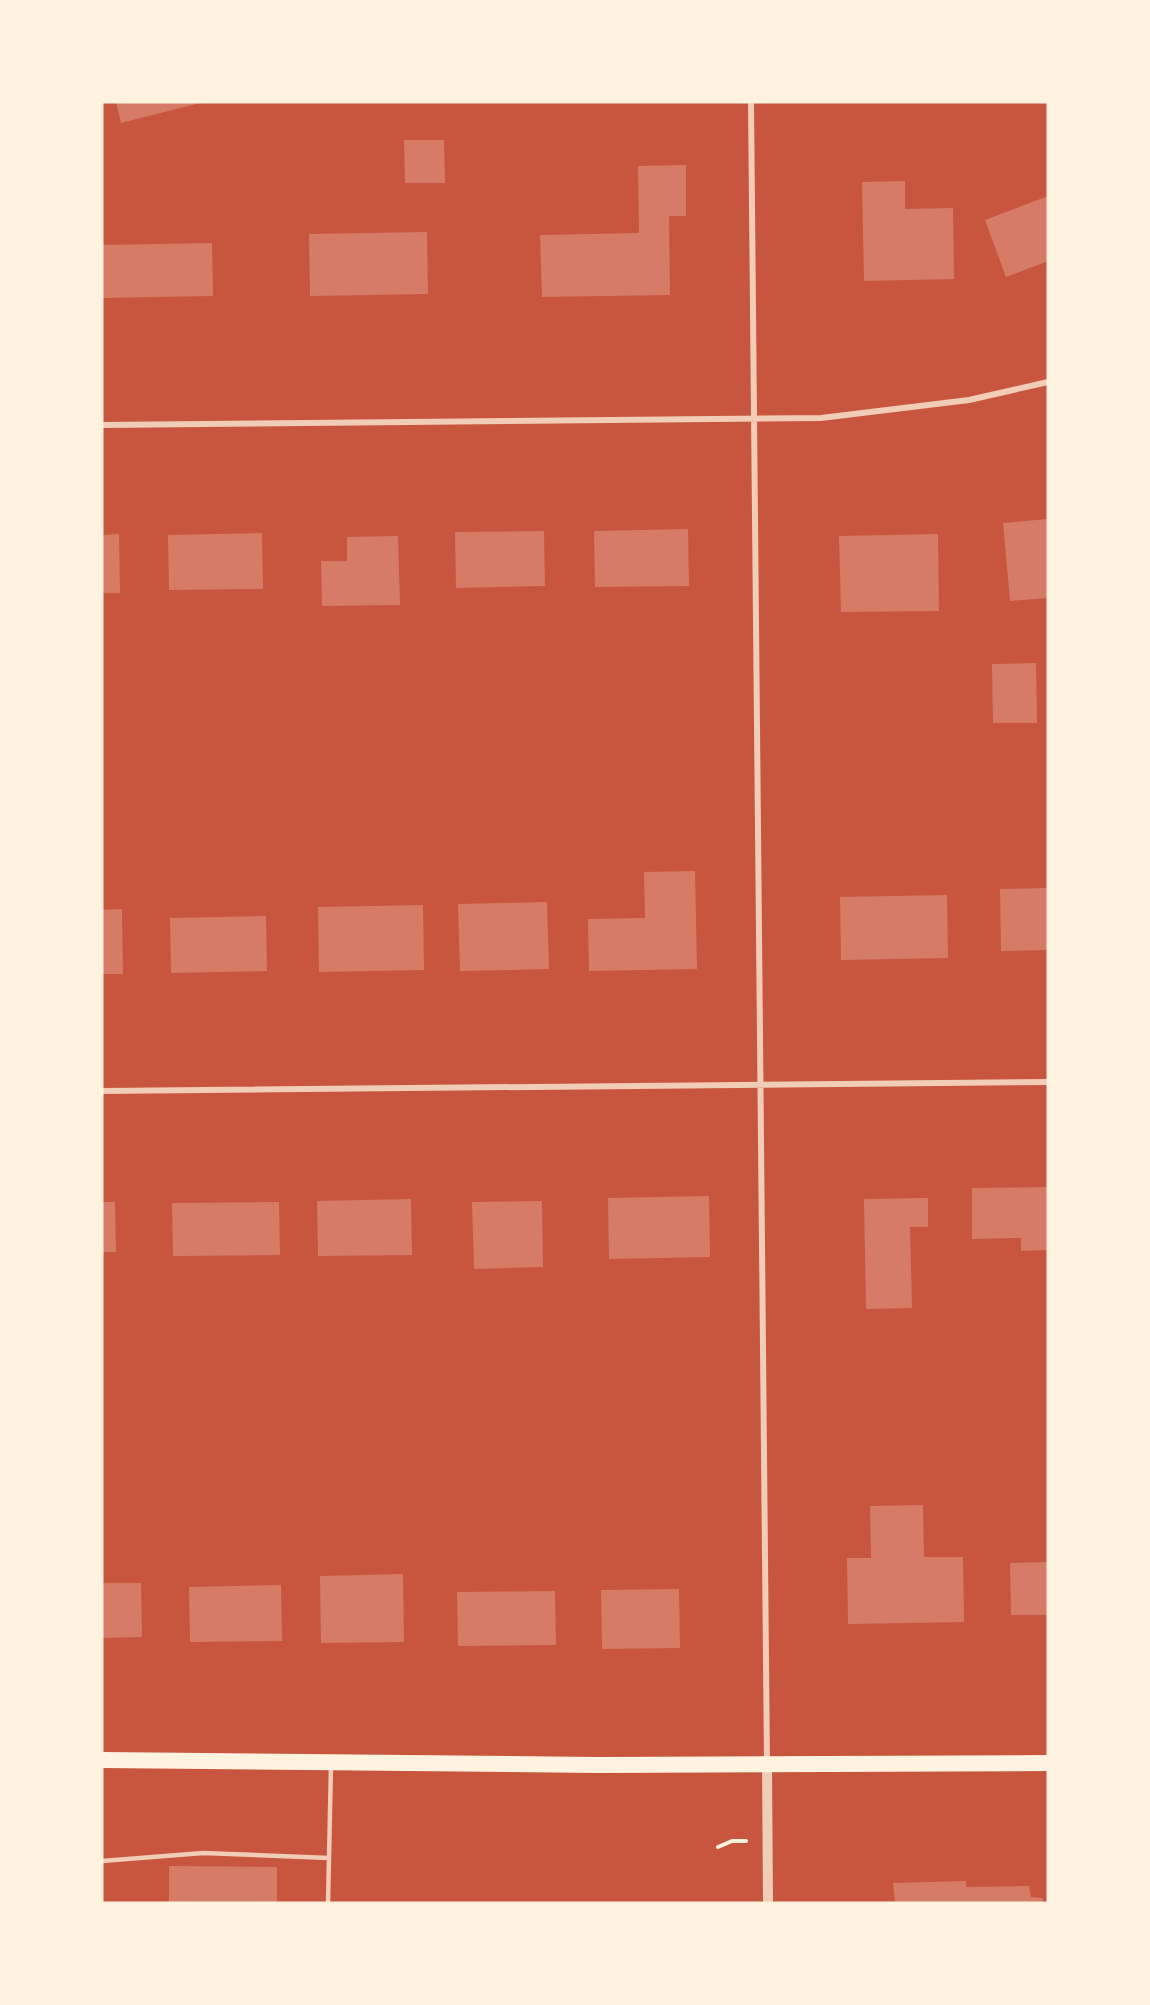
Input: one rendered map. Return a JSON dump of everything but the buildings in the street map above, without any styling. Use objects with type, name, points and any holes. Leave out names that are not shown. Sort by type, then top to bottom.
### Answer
[{"type":"highway","points":[[102,1760],[767,1765],[1048,1763]]},
{"type":"street","points":[[751,102],[768,1903]]},
{"type":"street","points":[[102,425],[820,418],[969,400],[1048,382]]},
{"type":"street","points":[[102,1091],[1048,1082]]},
{"type":"lane","points":[[328,1903],[331,1762]]},
{"type":"lane","points":[[102,1862],[203,1853],[329,1858]]}]
